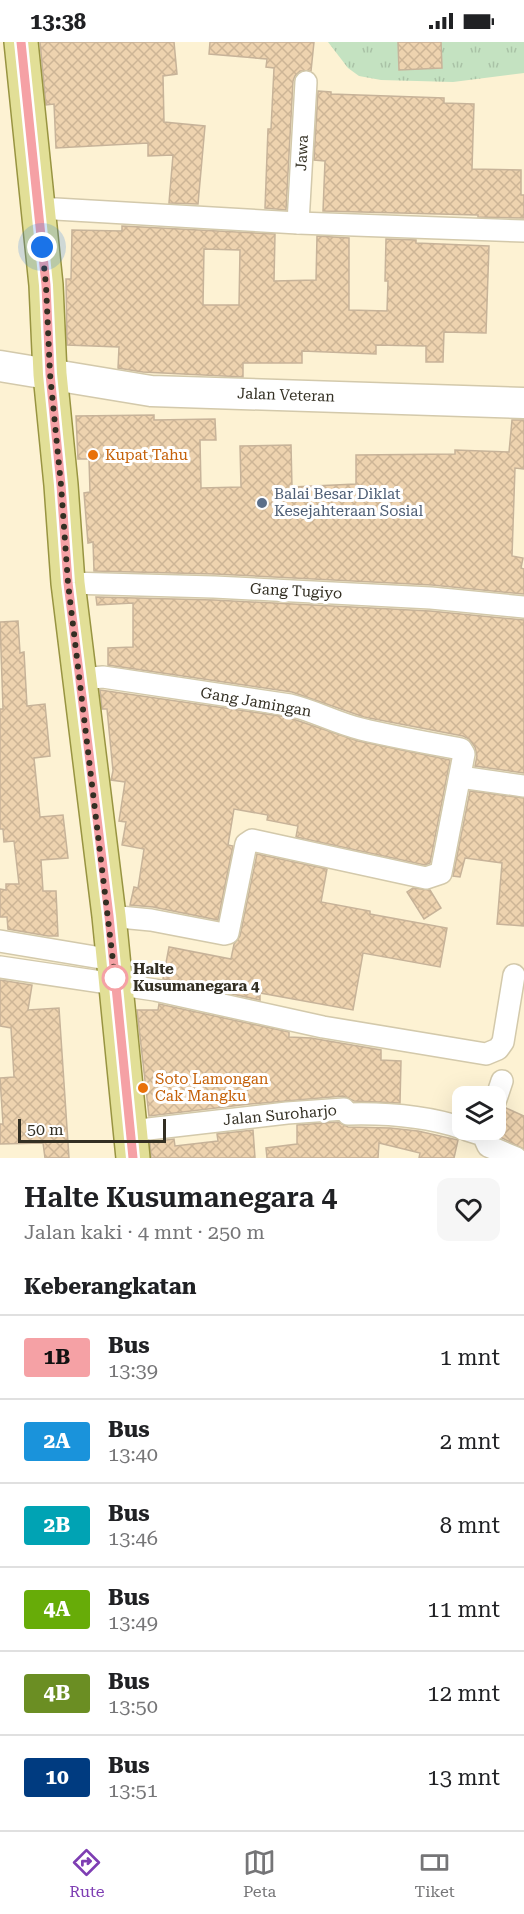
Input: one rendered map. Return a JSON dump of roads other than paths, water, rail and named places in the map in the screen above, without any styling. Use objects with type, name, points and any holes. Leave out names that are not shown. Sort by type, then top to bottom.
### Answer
[{"type":"main road","points":[[10,42],[35,286],[50,374]]},
{"type":"main road","points":[[21,42],[46,285],[50,374],[68,583],[109,916],[132,1144]]},
{"type":"main road","name":"Jalan Veteran","points":[[0,366],[151,391],[524,402]]},
{"type":"street","name":"Jawa","points":[[298,223],[306,82]]},
{"type":"street","points":[[38,208],[298,223],[524,231]]},
{"type":"street","name":"Gang Tugiyo","points":[[68,583],[214,587],[432,598],[524,607]]},
{"type":"street","name":"Gang Jamingan","points":[[80,679],[104,677],[290,705],[320,713],[359,729],[463,751],[465,753],[460,777]]},
{"type":"street","points":[[109,916],[151,920],[228,933],[246,844],[252,840],[426,878],[435,876],[441,873],[460,777],[524,786]]},
{"type":"street","points":[[0,941],[114,972],[155,990],[323,1027],[486,1054],[498,1049],[503,1042],[514,975]]},
{"type":"street","points":[[0,967],[114,972]]},
{"type":"street","points":[[500,1086],[502,1081]]},
{"type":"street","name":"Jalan Suroharjo","points":[[132,1144],[287,1113],[344,1109],[348,1114],[379,1113],[452,1125]]},
{"type":"street","points":[[484,1140],[488,1146],[516,1158]]},
{"type":"place","name":"Kupat Tahu","points":[[93,455]]},
{"type":"place","name":"Balai Besar Diklat Kesejahteraan Sosial","points":[[262,503]]},
{"type":"place","name":"Halte Kusumanegara 4","points":[[115,978]]},
{"type":"place","name":"Soto Lamongan Cak Mangku","points":[[143,1088]]}]
